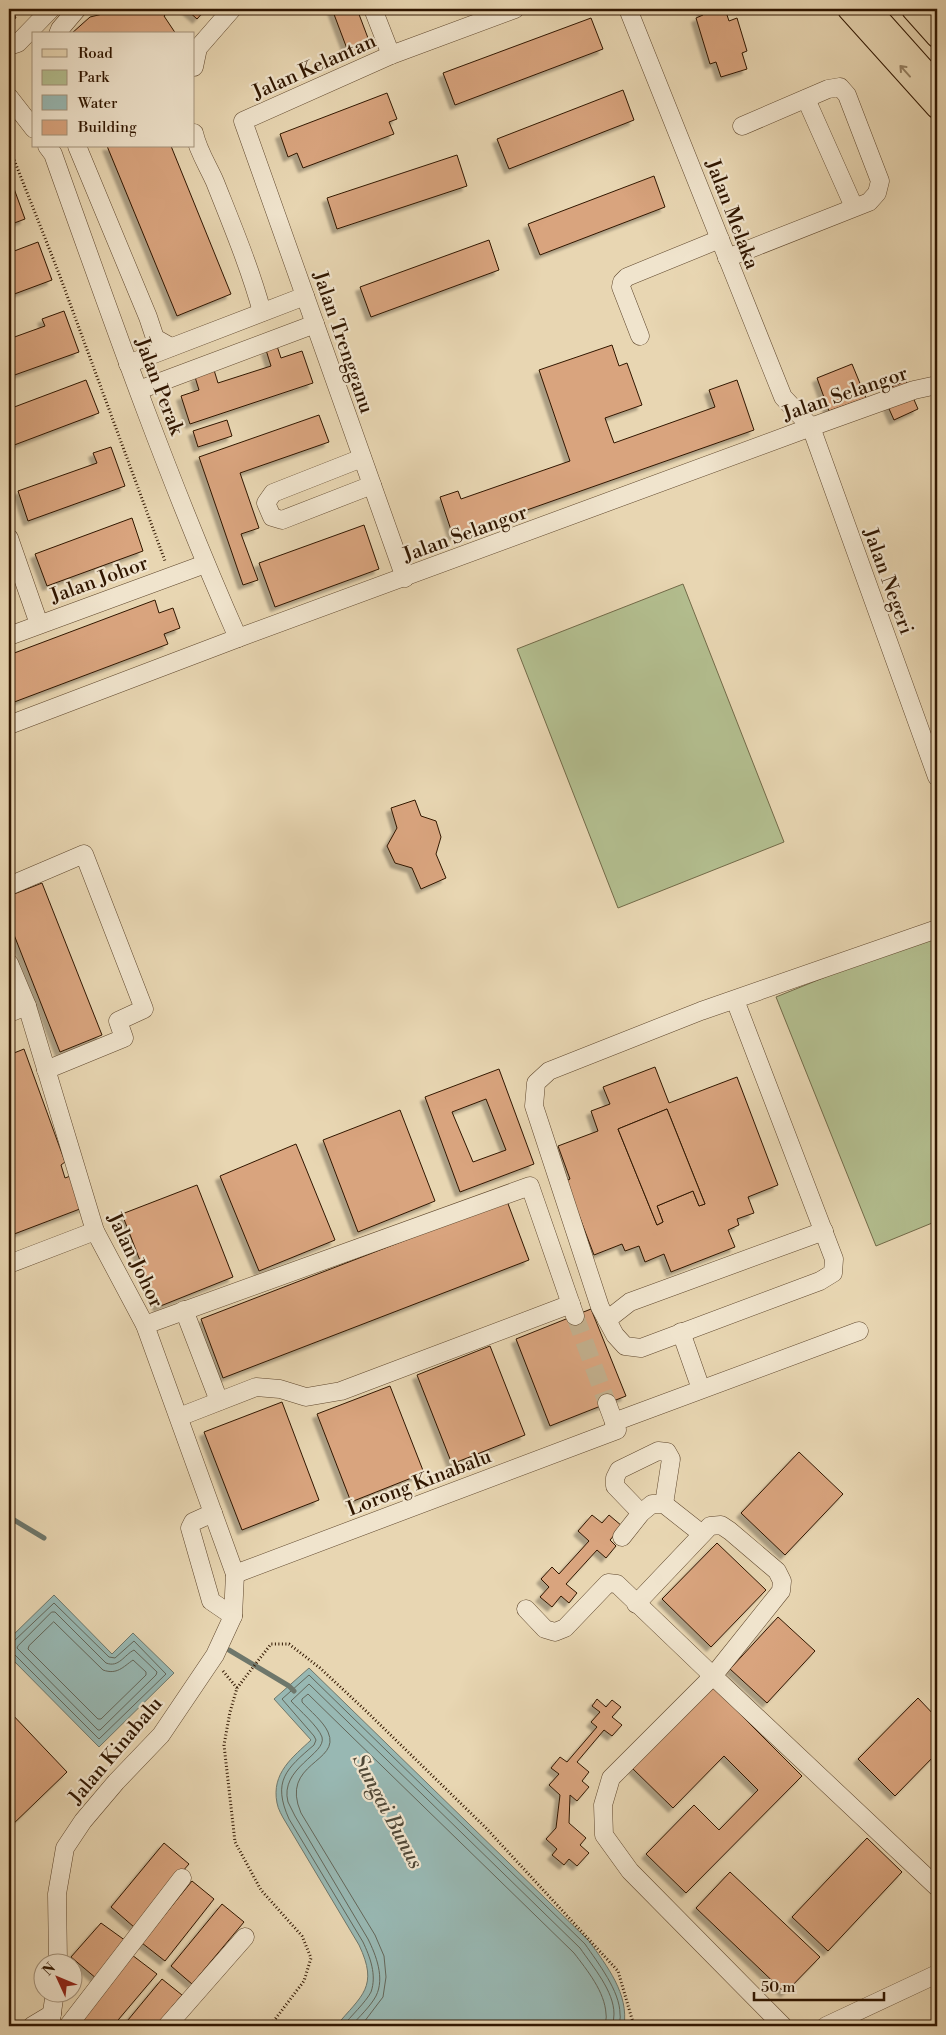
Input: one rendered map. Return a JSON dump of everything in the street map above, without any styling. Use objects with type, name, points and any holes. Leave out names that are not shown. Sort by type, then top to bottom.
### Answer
[{"type":"main road","points":[[848,9],[937,108]]},
{"type":"main road","points":[[870,9],[937,84]]},
{"type":"main road","points":[[912,9],[937,37]]},
{"type":"street","points":[[9,46],[18,43],[51,9]]},
{"type":"street","points":[[59,32],[77,9]]},
{"type":"street","points":[[195,62],[198,48],[232,9]]},
{"type":"street","points":[[373,9],[391,55]]},
{"type":"street","name":"Jalan Kelantan","points":[[242,121],[391,55],[514,9]]},
{"type":"street","name":"Jalan Melaka","points":[[628,9],[783,398],[811,427]]},
{"type":"street","points":[[727,258],[869,202],[877,193],[880,181],[847,95],[840,87],[742,126]]},
{"type":"street","points":[[9,98],[32,127]]},
{"type":"street","points":[[806,99],[854,207]]},
{"type":"street","name":"Jalan Trengganu","points":[[242,121],[405,578]]},
{"type":"street","points":[[195,138],[239,244],[262,312]]},
{"type":"street","name":"Jalan Perak","points":[[48,148],[53,154],[128,364],[205,564],[238,638]]},
{"type":"street","points":[[78,148],[156,338],[172,347]]},
{"type":"street","points":[[640,336],[621,287],[622,282],[627,276],[720,239]]},
{"type":"street","points":[[128,364],[305,296]]},
{"type":"street","points":[[139,390],[314,324]]},
{"type":"street","name":"Jalan Selangor","points":[[9,725],[238,638],[811,427],[914,390],[937,385]]},
{"type":"street","name":"Jalan Negeri","points":[[811,427],[936,767]]},
{"type":"street","points":[[362,458],[273,492],[266,503],[272,517],[282,520],[372,485]]},
{"type":"street","points":[[10,548],[39,624]]},
{"type":"street","name":"Jalan Johor","points":[[9,636],[205,564]]},
{"type":"street","points":[[9,886],[84,854],[144,1009],[118,1020],[124,1038],[46,1070]]},
{"type":"street","points":[[734,1000],[834,1258],[833,1273],[820,1281],[641,1348],[625,1346],[615,1335],[600,1306],[534,1106],[536,1083],[549,1071],[700,1011],[937,929]]},
{"type":"street","name":"Jalan Johor","points":[[9,963],[27,1006],[95,1231],[144,1325],[235,1574]]},
{"type":"street","points":[[9,1012],[27,1006]]},
{"type":"street","points":[[144,1325],[530,1186],[573,1310],[340,1391],[306,1397],[280,1389],[256,1388],[179,1417]]},
{"type":"street","points":[[9,1264],[95,1231]]},
{"type":"street","points":[[607,1320],[630,1302],[824,1231]]},
{"type":"street","points":[[184,1310],[219,1401]]},
{"type":"street","name":"Lorong Kinabalu","points":[[235,1574],[616,1426],[702,1389],[859,1331]]},
{"type":"street","points":[[681,1332],[702,1389]]},
{"type":"street","points":[[607,1403],[616,1426]]},
{"type":"street","points":[[641,1513],[615,1486],[615,1478],[619,1470],[658,1451],[667,1452],[671,1459],[664,1504]]},
{"type":"street","points":[[622,1537],[641,1513],[652,1504],[664,1504],[702,1534]]},
{"type":"street","points":[[213,1513],[193,1522],[190,1528],[211,1601],[233,1616]]},
{"type":"street","points":[[636,1604],[710,1526],[721,1525],[730,1531],[777,1571],[782,1580],[781,1591],[714,1676],[612,1778],[603,1805],[604,1835],[630,1871],[783,2026]]},
{"type":"street","name":"Jalan Kinabalu","points":[[58,1952],[57,1894],[65,1848],[83,1821],[105,1795],[161,1735],[211,1660],[233,1616],[235,1574]]},
{"type":"street","points":[[526,1609],[545,1629],[555,1632],[565,1628],[608,1583],[617,1584],[937,1887]]},
{"type":"street","points":[[68,2026],[182,1878]]},
{"type":"street","points":[[166,2026],[245,1937]]},
{"type":"street","points":[[826,2026],[850,2021],[937,1974]]},
{"type":"street","points":[[32,2026],[51,2020],[54,2002]]},
{"type":"path","points":[[9,147],[62,280],[170,576]]},
{"type":"path","points":[[270,2026],[304,1981],[311,1958],[302,1936],[260,1890],[235,1842],[224,1745],[237,1688],[271,1644],[289,1644],[359,1704],[486,1828],[618,1971],[634,2026]]},
{"type":"path","points":[[211,1660],[237,1688]]},
{"type":"green space","points":[[683,584],[784,842],[618,908],[517,649]]},
{"type":"green space","points":[[934,933],[937,940],[937,1221],[876,1246],[776,997]]},
{"type":"water","points":[[54,1595],[112,1654],[133,1633],[174,1673],[99,1747],[9,1656],[9,1639]]},
{"type":"water","points":[[309,1668],[589,1941],[609,1970],[620,1992],[625,2014],[624,2026],[336,2026],[365,1990],[368,1971],[365,1959],[359,1945],[281,1815],[276,1792],[280,1774],[291,1759],[311,1740],[274,1699]]},
{"type":"building","points":[[9,9],[12,9],[16,18],[9,21]]},
{"type":"building","points":[[118,9],[171,9],[164,16],[175,32],[73,32],[90,17]]},
{"type":"building","points":[[186,9],[206,9],[197,19]]},
{"type":"building","points":[[332,9],[357,9],[371,46],[349,54]]},
{"type":"building","points":[[701,9],[725,9],[729,21],[737,18],[747,51],[742,53],[747,69],[721,77],[716,62],[710,64],[696,18],[703,15]]},
{"type":"building","points":[[591,18],[603,49],[455,105],[443,73]]},
{"type":"building","points":[[623,90],[634,120],[509,169],[497,139]]},
{"type":"building","points":[[387,93],[397,119],[389,122],[394,134],[303,168],[297,153],[288,157],[280,134]]},
{"type":"building","points":[[108,148],[172,148],[231,294],[177,316]]},
{"type":"building","points":[[457,155],[467,186],[337,229],[327,198]]},
{"type":"building","points":[[654,176],[665,207],[540,255],[528,224]]},
{"type":"building","points":[[12,183],[25,219],[9,225],[9,184]]},
{"type":"building","points":[[489,240],[499,270],[371,317],[360,287]]},
{"type":"building","points":[[38,242],[52,280],[9,296],[9,253]]},
{"type":"building","points":[[64,311],[79,352],[9,377],[9,339],[45,326],[42,319]]},
{"type":"building","points":[[612,345],[619,366],[627,363],[642,405],[605,418],[614,443],[715,407],[709,390],[737,380],[754,430],[453,536],[440,497],[458,491],[461,499],[570,461],[539,370]]},
{"type":"building","points":[[277,346],[281,358],[302,351],[313,383],[190,424],[181,396],[199,390],[195,377],[214,370],[218,383],[271,366],[266,350]]},
{"type":"building","points":[[852,364],[866,398],[829,411],[817,378]]},
{"type":"building","points":[[86,380],[99,413],[9,447],[9,409]]},
{"type":"building","points":[[906,381],[918,409],[894,420],[881,391]]},
{"type":"building","points":[[319,415],[329,442],[240,473],[259,528],[241,534],[258,580],[243,585],[199,457]]},
{"type":"building","points":[[227,420],[232,436],[198,447],[193,431]]},
{"type":"building","points":[[111,447],[125,486],[28,521],[18,491],[97,463],[93,453]]},
{"type":"building","points":[[132,518],[143,551],[47,586],[35,554]]},
{"type":"building","points":[[364,525],[379,569],[275,607],[259,563]]},
{"type":"building","points":[[155,600],[159,613],[173,608],[180,628],[164,634],[168,644],[9,704],[9,655]]},
{"type":"building","points":[[415,800],[421,816],[436,821],[441,837],[436,854],[446,878],[421,889],[412,868],[395,863],[387,846],[397,828],[391,808]]},
{"type":"building","points":[[42,883],[102,1035],[60,1052],[9,922],[9,896]]},
{"type":"building","points":[[24,1049],[65,1162],[61,1165],[65,1178],[73,1175],[85,1207],[9,1236],[9,1055]]},
{"type":"building","points":[[655,1067],[669,1103],[737,1077],[778,1185],[748,1197],[754,1213],[737,1219],[739,1225],[728,1230],[735,1247],[671,1272],[664,1254],[645,1262],[639,1246],[625,1251],[622,1244],[594,1255],[566,1181],[570,1179],[558,1146],[598,1131],[591,1111],[610,1104],[603,1087]],"holes":[[[667,1109],[705,1204],[699,1206],[693,1191],[657,1206],[663,1222],[657,1225],[618,1129]]]},
{"type":"building","points":[[499,1069],[534,1164],[460,1192],[425,1097]],"holes":[[[486,1099],[506,1150],[473,1162],[452,1112]]]},
{"type":"building","points":[[667,1109],[705,1204],[699,1206],[693,1191],[657,1206],[663,1222],[657,1225],[618,1129]]},
{"type":"building","points":[[400,1110],[435,1201],[358,1232],[323,1140]]},
{"type":"building","points":[[296,1144],[335,1240],[259,1271],[220,1176]]},
{"type":"building","points":[[197,1185],[233,1277],[158,1307],[122,1214]]},
{"type":"building","points":[[507,1201],[529,1260],[223,1378],[201,1319]]},
{"type":"building","points":[[591,1309],[626,1396],[550,1426],[516,1339]]},
{"type":"building","points":[[490,1346],[525,1435],[452,1464],[417,1375]]},
{"type":"building","points":[[390,1386],[424,1473],[351,1502],[317,1414]]},
{"type":"building","points":[[282,1402],[319,1500],[242,1530],[204,1432]]},
{"type":"building","points":[[799,1452],[843,1494],[785,1555],[741,1513]]},
{"type":"building","points":[[592,1515],[602,1523],[609,1515],[622,1526],[610,1540],[616,1546],[606,1558],[597,1550],[566,1584],[577,1593],[569,1603],[561,1596],[552,1607],[540,1597],[549,1587],[541,1579],[552,1567],[559,1574],[589,1541],[578,1531]]},
{"type":"building","points":[[717,1543],[766,1590],[711,1647],[662,1599]]},
{"type":"building","points":[[778,1617],[815,1651],[767,1703],[730,1669]]},
{"type":"building","points":[[712,1686],[802,1776],[686,1893],[646,1854],[694,1805],[719,1830],[758,1790],[724,1756],[673,1808],[631,1767]]},
{"type":"building","points":[[918,1698],[937,1718],[937,1753],[895,1796],[858,1759]]},
{"type":"building","points":[[597,1699],[606,1707],[612,1700],[621,1707],[612,1717],[622,1725],[612,1736],[604,1730],[577,1762],[589,1772],[582,1781],[589,1787],[577,1801],[570,1795],[569,1823],[586,1838],[580,1845],[589,1853],[577,1866],[569,1859],[564,1865],[552,1855],[557,1849],[546,1839],[556,1828],[560,1795],[549,1785],[559,1774],[551,1768],[560,1757],[567,1762],[597,1727],[591,1722],[600,1712],[592,1706]]},
{"type":"building","points":[[9,1711],[67,1772],[9,1828]]},
{"type":"building","points":[[867,1838],[902,1872],[828,1951],[792,1917]]},
{"type":"building","points":[[164,1843],[189,1864],[134,1927],[111,1907]]},
{"type":"building","points":[[730,1872],[820,1957],[785,1993],[696,1908]]},
{"type":"building","points":[[192,1881],[214,1899],[165,1961],[142,1943]]},
{"type":"building","points":[[222,1904],[244,1922],[192,1984],[171,1966]]},
{"type":"building","points":[[101,1923],[126,1941],[97,1979],[82,1966],[82,1952],[75,1952]]},
{"type":"building","points":[[132,1955],[157,1974],[113,2026],[89,2026],[80,2019]]},
{"type":"building","points":[[162,1979],[182,1995],[156,2026],[123,2026]]},
{"type":"waterway","name":"Sungai Bunus","points":[[9,1517],[44,1538]]},
{"type":"waterway","name":"Sungai Bunus","points":[[229,1650],[289,1686],[294,1691]]},
{"type":"tunnel","points":[[575,1316],[607,1403]]}]
